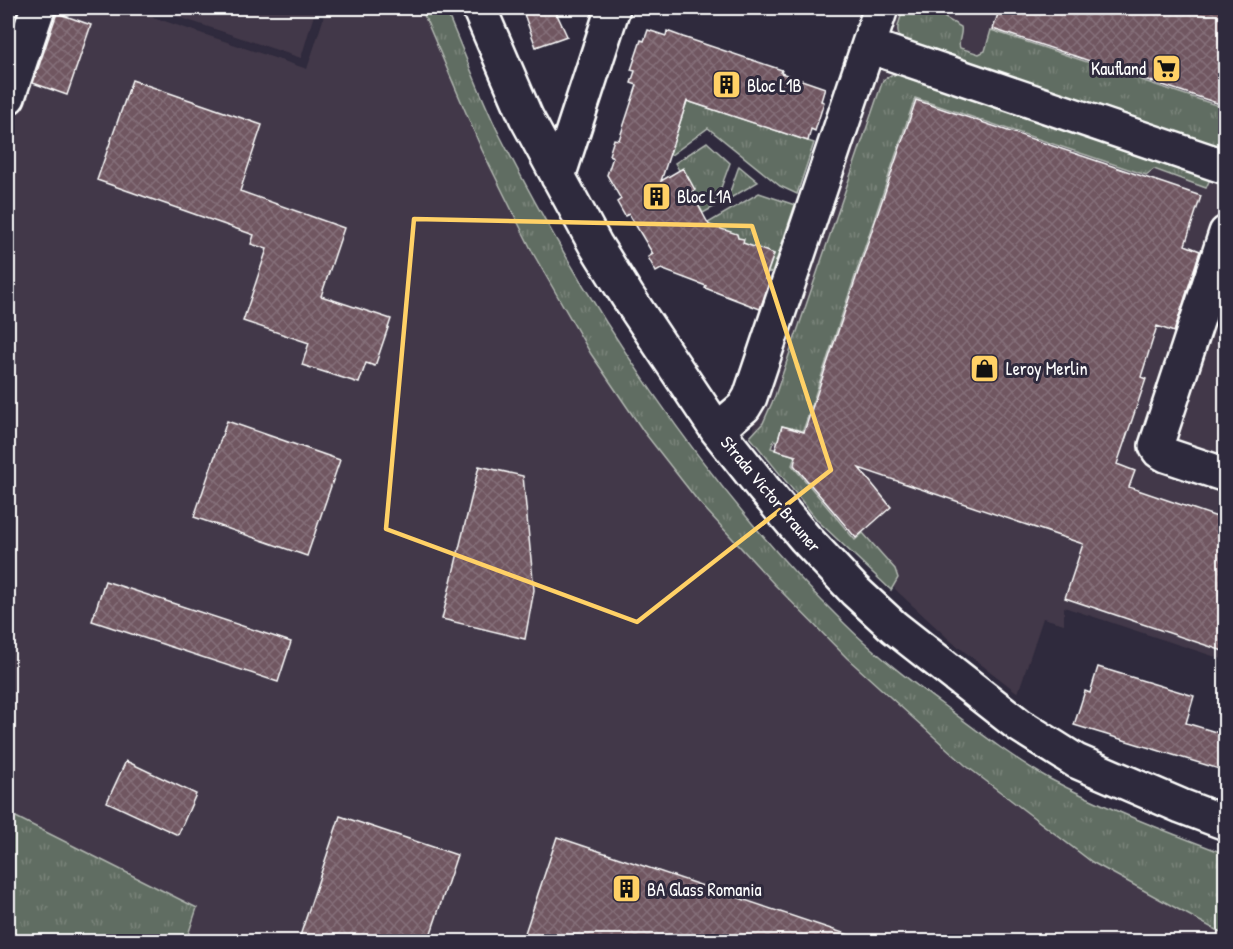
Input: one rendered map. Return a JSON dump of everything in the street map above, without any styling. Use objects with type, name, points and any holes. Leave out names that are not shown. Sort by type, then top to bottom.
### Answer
[{"type":"street","points":[[8,97],[38,8]]},
{"type":"street","name":"Strada Victor Brauner","points":[[479,8],[526,117],[628,297],[717,430],[772,500],[855,591],[894,627],[981,697],[1019,725],[1076,761],[1226,823]]},
{"type":"street","points":[[558,177],[613,8]]},
{"type":"street","points":[[717,430],[744,407],[750,397],[881,8]]},
{"type":"street","points":[[869,46],[1226,167]]},
{"type":"street","points":[[1226,233],[1156,441],[1159,451],[1226,475]]},
{"type":"highlighted area","points":[[414,219],[752,226],[831,470],[637,622],[386,529]]},
{"type":"shaded area","points":[[54,8],[126,8],[307,69],[323,20],[324,8],[421,8],[482,150],[534,255],[591,354],[644,432],[698,501],[774,584],[847,658],[965,765],[1092,862],[1225,935],[1225,941],[186,941],[197,907],[8,813],[8,144]]},
{"type":"shaded area","points":[[152,8],[316,8],[301,58]]},
{"type":"shaded area","points":[[881,8],[1225,8],[1225,660],[1064,607],[1064,624],[1043,618],[1018,693],[952,642],[899,593],[754,432],[750,397]]},
{"type":"green space","points":[[421,8],[445,8],[499,134],[571,265],[653,393],[697,455],[744,514],[794,571],[857,635],[908,678],[997,745],[1071,790],[1136,819],[1225,854],[1225,935],[1092,862],[965,765],[847,658],[774,584],[698,501],[644,432],[591,354],[534,255],[482,150]]},
{"type":"green space","points":[[904,8],[937,8],[945,18],[961,27],[960,48],[979,54],[985,51],[991,30],[1225,108],[1225,151],[903,42],[898,30]]},
{"type":"green space","points":[[891,75],[902,75],[1210,179],[1206,188],[1154,169],[1146,175],[915,98],[803,431],[782,426],[781,432],[798,447],[774,440],[771,448],[795,456],[792,465],[855,540],[863,533],[895,569],[898,578],[891,590],[818,521],[750,437],[763,423],[775,396],[883,80]]},
{"type":"green space","points":[[687,101],[814,143],[797,194],[780,186],[708,128],[671,155]]},
{"type":"green space","points":[[707,142],[730,163],[714,207],[703,213],[675,163]]},
{"type":"green space","points":[[739,166],[758,182],[727,200]]},
{"type":"green space","points":[[759,193],[795,205],[772,273],[768,272],[774,254],[720,234],[708,223]]},
{"type":"green space","points":[[8,813],[197,908],[186,941],[8,941]]},
{"type":"building","points":[[542,8],[554,8],[567,36],[536,47],[524,14]]},
{"type":"building","name":"Kaufland","points":[[1000,8],[1226,8],[1226,106],[993,29]]},
{"type":"building","points":[[57,13],[91,25],[67,95],[33,83]]},
{"type":"building","points":[[648,30],[666,36],[667,31],[782,70],[781,73],[825,88],[821,101],[824,102],[815,131],[811,129],[808,141],[687,101],[661,181],[683,168],[695,190],[691,192],[709,225],[737,234],[738,238],[744,239],[743,243],[774,254],[765,279],[770,280],[760,309],[661,269],[656,272],[648,257],[653,254],[629,214],[625,216],[617,202],[621,199],[607,175],[613,157],[609,155],[614,139],[619,140],[637,85],[631,83],[635,71],[631,70],[641,40],[644,41]]},
{"type":"building","points":[[132,80],[262,125],[240,191],[344,228],[321,296],[391,319],[375,366],[366,363],[359,383],[302,365],[309,343],[243,321],[267,249],[251,244],[254,235],[97,180]]},
{"type":"building","name":"Leroy Merlin","points":[[916,100],[1201,196],[1185,245],[1200,251],[1174,332],[1157,326],[1141,377],[1146,379],[1117,464],[1135,471],[1129,487],[1226,520],[1226,652],[1065,598],[1083,544],[859,468],[891,507],[856,538],[794,465],[796,456],[775,450],[782,426],[804,432]]},
{"type":"building","points":[[227,421],[340,460],[307,556],[194,517]]},
{"type":"building","points":[[479,466],[523,476],[534,590],[525,639],[442,619]]},
{"type":"building","points":[[105,581],[291,642],[278,682],[92,621]]},
{"type":"building","points":[[1098,667],[1194,696],[1186,723],[1226,735],[1226,771],[1074,725],[1085,691],[1090,693]]},
{"type":"building","points":[[126,761],[196,794],[178,835],[107,802]]},
{"type":"building","points":[[340,816],[457,855],[428,942],[298,942]]},
{"type":"building","name":"BA Glass Romania","points":[[557,837],[858,938],[858,942],[522,942]]},
{"type":"place","name":"Kaufland","points":[[1167,68]]},
{"type":"place","name":"Bloc L1B","points":[[726,85]]},
{"type":"place","name":"Bloc L1A","points":[[656,196]]},
{"type":"place","name":"Leroy Merlin","points":[[985,368]]},
{"type":"place","name":"BA Glass Romania","points":[[626,889]]}]
